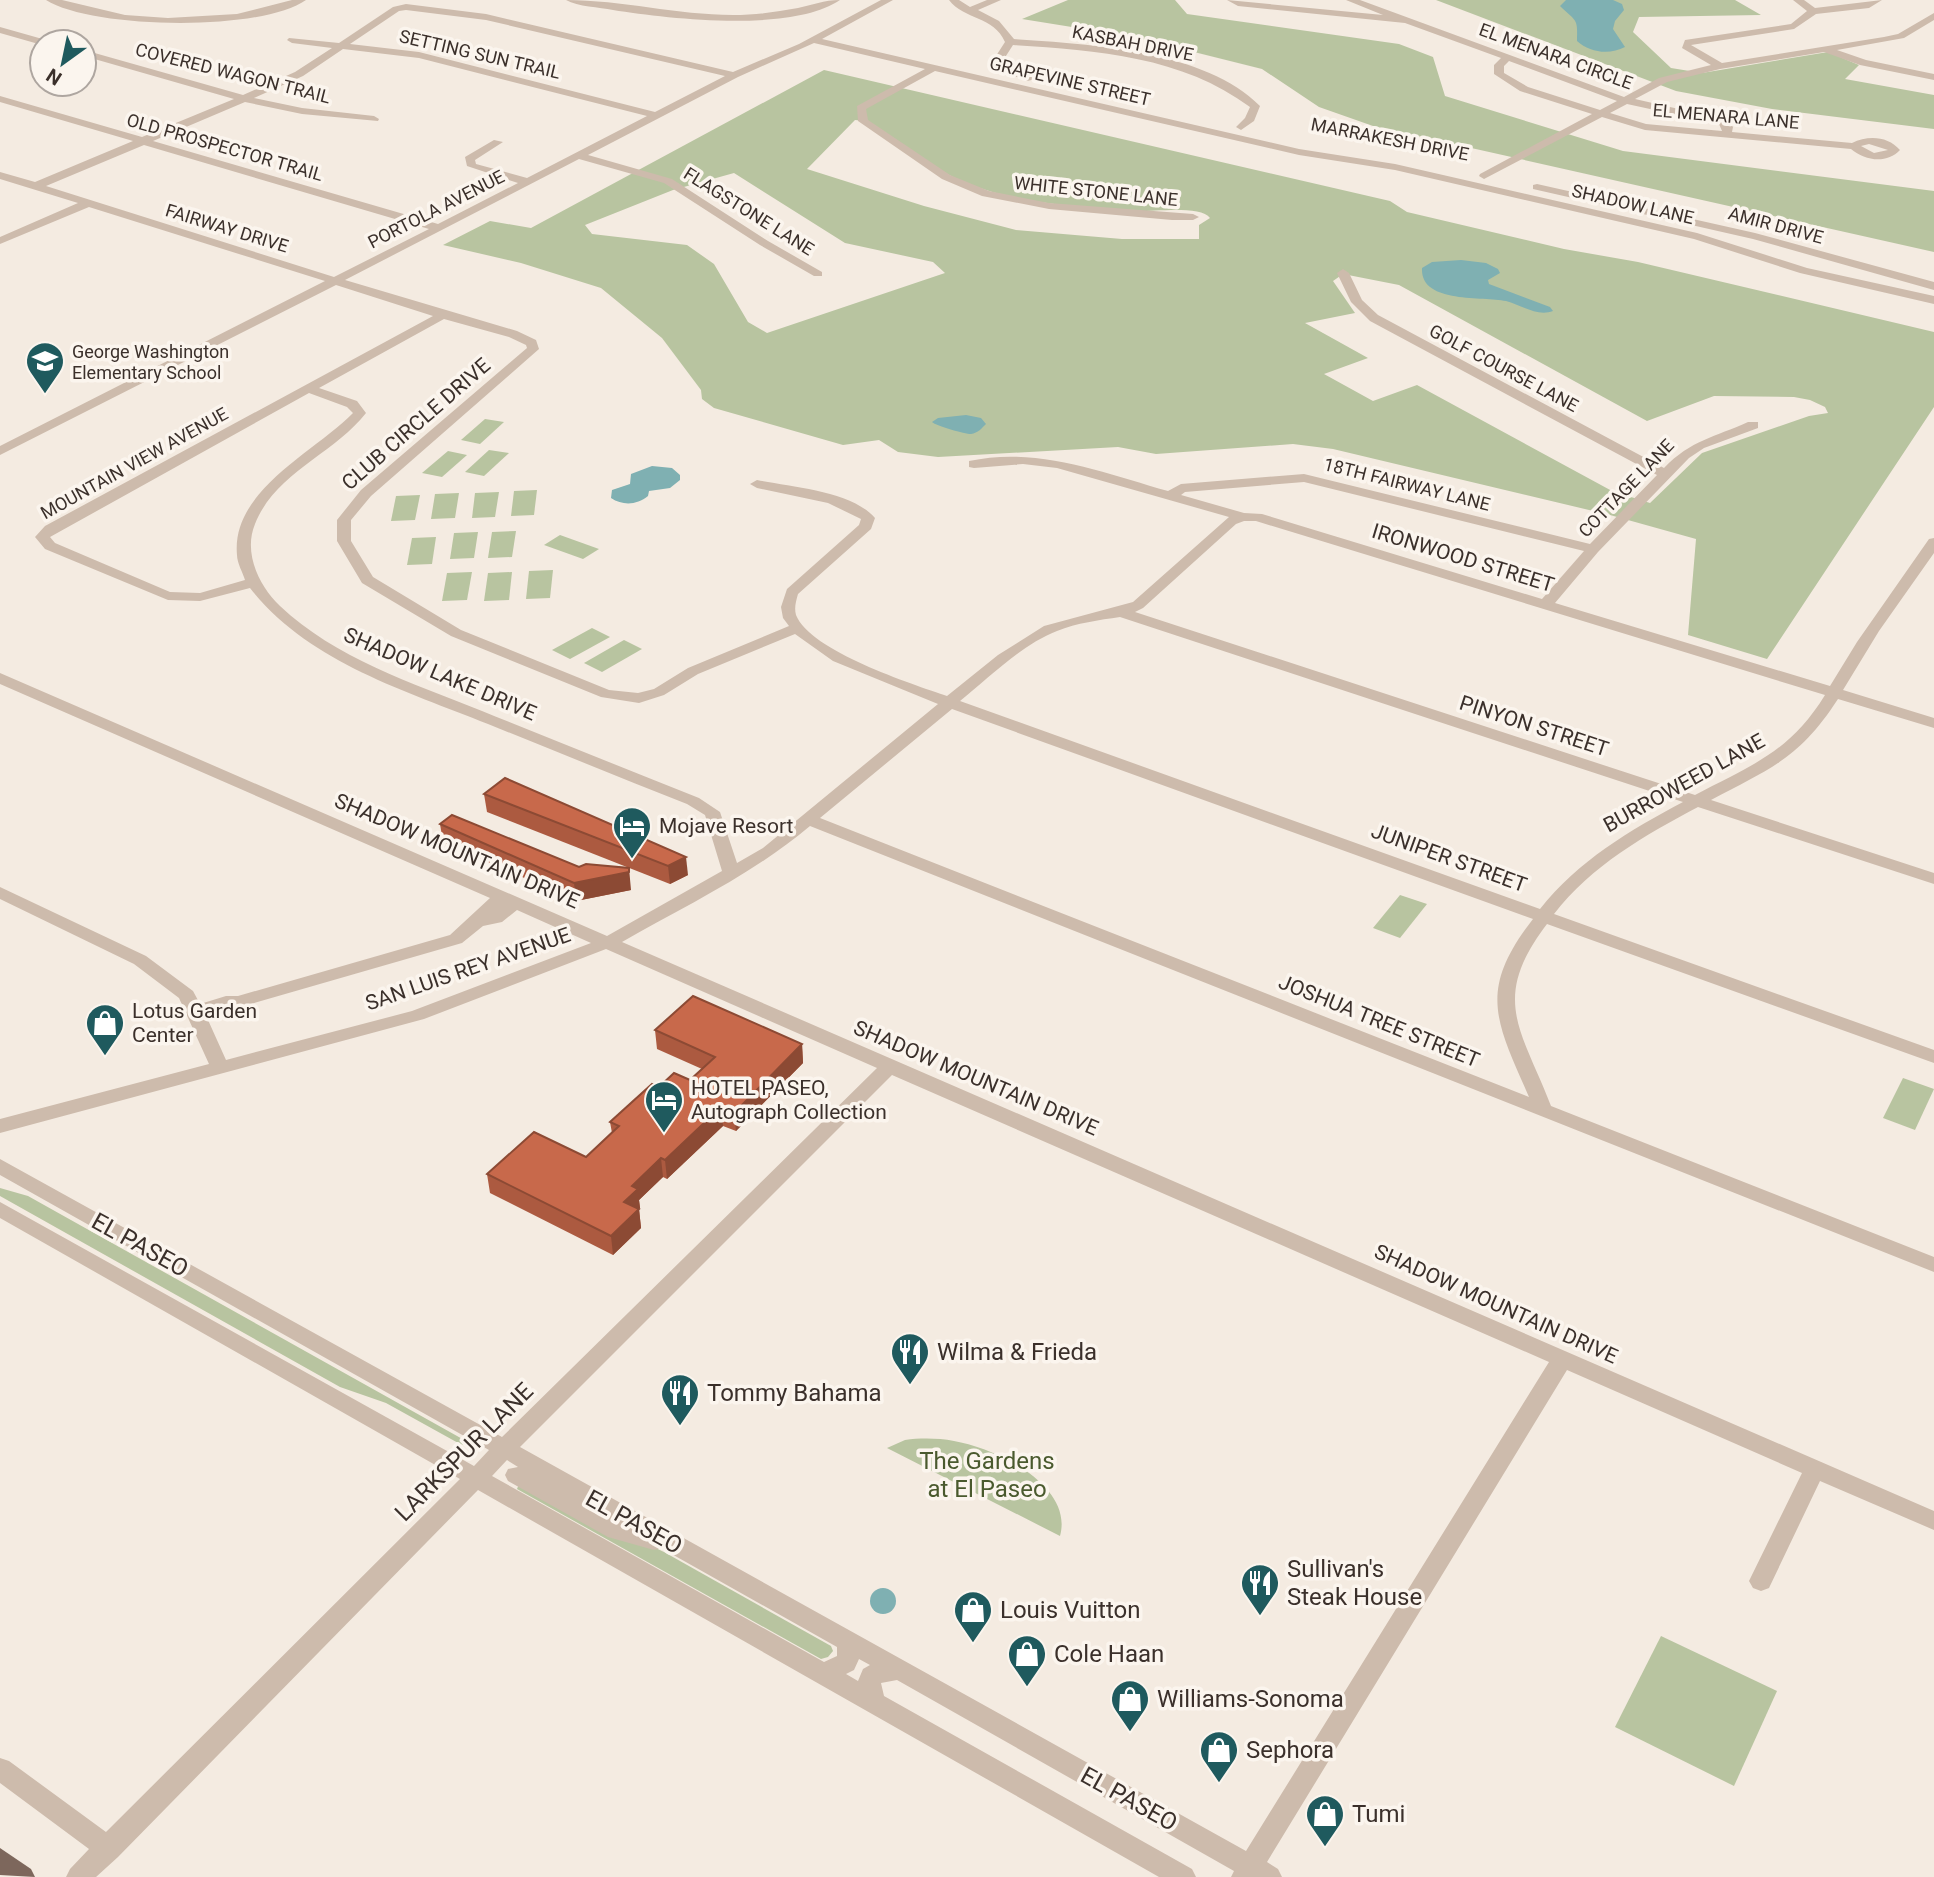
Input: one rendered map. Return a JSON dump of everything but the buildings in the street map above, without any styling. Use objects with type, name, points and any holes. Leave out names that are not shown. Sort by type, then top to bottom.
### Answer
[{"type":"main road","points":[[0,1860],[22,1877]]},
{"type":"street","points":[[51,0],[123,18],[185,20],[226,17],[289,5],[301,0]]},
{"type":"street","points":[[571,0],[645,12],[709,17],[778,14],[835,0]]},
{"type":"street","name":"PORTOLA AVENUE","points":[[0,461],[439,228],[734,75],[813,40],[888,0]]},
{"type":"street","points":[[954,0],[1000,25],[1010,42]]},
{"type":"street","points":[[969,10],[996,0]]},
{"type":"street","name":"EL MENARA CIRCLE","points":[[1232,0],[1238,3],[1407,20]]},
{"type":"street","name":"EL MENARA CIRCLE","points":[[1351,0],[1624,100],[1723,122],[1728,127],[1727,133]]},
{"type":"street","points":[[1798,0],[1813,11]]},
{"type":"street","points":[[1720,66],[1685,46],[1688,42],[1794,26],[1813,11],[1869,5],[1877,0]]},
{"type":"street","points":[[36,186],[299,74],[361,31],[396,9],[406,6],[486,17],[734,75]]},
{"type":"street","name":"MARRAKESH DRIVE","points":[[1010,42],[999,59],[1002,69],[1014,75],[1328,146],[1408,158],[1484,176],[1663,80],[1720,66],[1901,36],[1934,16]]},
{"type":"street","points":[[0,30],[28,38]]},
{"type":"street","name":"SETTING SUN TRAIL","points":[[292,40],[419,55],[657,116]]},
{"type":"street","name":"GRAPEVINE STREET","points":[[813,40],[1320,156]]},
{"type":"street","name":"KASBAH DRIVE","points":[[1010,42],[1147,60],[1214,79],[1234,89],[1255,106],[1250,119],[1241,127]]},
{"type":"street","points":[[1825,49],[1864,63],[1934,77]]},
{"type":"street","name":"COVERED WAGON TRAIL","points":[[98,57],[246,97],[341,118],[374,118]]},
{"type":"street","name":"EL MENARA LANE","points":[[1507,58],[1499,65],[1499,74],[1508,81],[1645,127],[1854,146]]},
{"type":"street","name":"WHITE STONE LANE","points":[[935,67],[867,103],[861,108],[863,121],[946,177],[986,194],[1049,206],[1172,218],[1193,217]]},
{"type":"street","name":"OLD PROSPECTOR TRAIL","points":[[0,99],[439,228]]},
{"type":"street","points":[[498,142],[468,159],[472,166],[528,182]]},
{"type":"street","name":"FLAGSTONE LANE","points":[[579,156],[668,181],[764,243],[818,274]]},
{"type":"street","name":"SHADOW LANE","points":[[1320,156],[1395,167],[1697,236],[1804,271],[1934,300]]},
{"type":"street","name":"FAIRWAY DRIVE","points":[[0,175],[443,315]]},
{"type":"street","name":"AMIR DRIVE","points":[[1484,176],[1755,236],[1934,286]]},
{"type":"street","points":[[0,241],[88,203]]},
{"type":"street","name":"GOLF COURSE LANE","points":[[1343,273],[1357,302],[1374,318],[1666,474]]},
{"type":"street","name":"PORTOLA AVENUE","points":[[0,451],[341,282]]},
{"type":"street","name":"MOUNTAIN VIEW AVENUE","points":[[252,583],[200,597],[168,596],[50,547],[42,537],[50,529],[443,315]]},
{"type":"street","name":"CLUB CIRCLE DRIVE","points":[[443,315],[528,339],[533,349],[366,493],[347,513],[344,520],[344,541],[367,580],[456,633],[606,694],[639,698],[659,692],[693,671],[797,628]]},
{"type":"street","name":"SHADOW LAKE DRIVE","points":[[308,388],[352,404],[360,413],[269,491],[252,512],[243,536],[242,558],[252,583],[285,619],[310,639],[345,659],[388,680],[693,801],[712,812],[732,875]]},
{"type":"street","name":"COTTAGE LANE","points":[[1545,605],[1593,549],[1692,449],[1753,425]]},
{"type":"street","name":"IRONWOOD STREET","points":[[974,464],[1023,460],[1058,464],[1243,517],[1257,517],[1934,723]]},
{"type":"street","name":"18TH FAIRWAY LANE","points":[[1171,496],[1181,488],[1304,478],[1593,549]]},
{"type":"street","points":[[757,484],[847,504],[863,511],[868,518],[866,526],[792,592],[787,603],[789,616],[797,628]]},
{"type":"street","name":"SAN LUIS REY AVENUE","points":[[0,1126],[221,1069],[418,1014],[609,942],[769,852],[1003,658],[1049,629],[1121,612],[1138,605],[1231,521],[1243,517]]},
{"type":"street","name":"BURROWEED LANE","points":[[1543,1110],[1536,1089],[1521,1066],[1508,1021],[1505,1000],[1508,977],[1519,951],[1543,917],[1600,857],[1636,834],[1787,751],[1811,727],[1934,542]]},
{"type":"street","name":"PINYON STREET","points":[[1121,612],[1934,879]]},
{"type":"street","name":"JUNIPER STREET","points":[[797,628],[838,657],[948,702],[1934,1057]]},
{"type":"street","name":"SHADOW MOUNTAIN DRIVE","points":[[0,678],[1934,1521]]},
{"type":"street","name":"JOSHUA TREE STREET","points":[[807,820],[1934,1265]]},
{"type":"street","points":[[0,892],[140,960],[187,995],[221,1069]]},
{"type":"street","points":[[196,1015],[233,1007],[238,1002],[456,939],[478,921],[496,918],[510,899]]},
{"type":"street","name":"LARKSPUR LANE","points":[[79,1877],[503,1449],[890,1066]]},
{"type":"street","name":"EL PASEO","points":[[0,1166],[847,1640],[1254,1873]]},
{"type":"street","name":"EL PASEO","points":[[0,1209],[1183,1877]]},
{"type":"street","points":[[1254,1873],[1563,1358]]},
{"type":"street","points":[[1761,1581],[1815,1469]]},
{"type":"street","points":[[516,1475],[615,1530],[681,1548]]},
{"type":"street","points":[[824,1674],[846,1663],[850,1652],[847,1640]]},
{"type":"street","points":[[874,1702],[868,1686],[871,1676],[881,1671],[899,1670]]},
{"type":"street","points":[[0,1769],[109,1849]]},
{"type":"green space","points":[[1068,0],[1175,0],[1187,14],[1399,44],[1433,57],[1445,96],[1623,151],[1934,191],[1934,252],[1373,126],[1319,107],[1262,69],[1134,37],[1022,19]]},
{"type":"green space","points":[[1436,0],[1735,0],[1761,15],[1639,17],[1633,32],[1671,68],[1702,73],[1828,52],[1859,65],[1845,79],[1934,95],[1934,129],[1772,109],[1676,91]]},
{"type":"green space","points":[[824,70],[1390,201],[1407,212],[1564,249],[1638,262],[1934,332],[1934,407],[1767,659],[1688,635],[1696,539],[1610,515],[1333,449],[1293,444],[1156,454],[1118,447],[938,457],[898,452],[879,440],[843,445],[714,408],[702,399],[701,390],[662,338],[601,288],[521,263],[443,245],[490,221],[531,228]],"holes":[[[855,120],[865,121],[951,176],[995,193],[1040,202],[1087,207],[1134,211],[1187,210],[1205,214],[1210,218],[1199,225],[1199,239],[1122,239],[1016,230],[924,206],[807,169]],[[734,173],[845,243],[933,262],[945,273],[767,333],[748,322],[714,264],[687,245],[592,234],[585,225],[673,190]],[[1343,274],[1399,285],[1647,421],[1714,396],[1794,397],[1825,407],[1828,413],[1809,416],[1702,453],[1650,503],[1612,491],[1417,385],[1373,401],[1324,374],[1368,358],[1305,323],[1355,313],[1333,281]]]},
{"type":"green space","points":[[485,419],[504,422],[480,444],[461,440]]},
{"type":"green space","points":[[489,450],[509,453],[484,476],[465,472]]},
{"type":"green space","points":[[448,451],[467,455],[442,477],[422,473]]},
{"type":"green space","points":[[537,490],[534,515],[511,516],[514,491]]},
{"type":"green space","points":[[499,492],[495,517],[472,518],[475,493]]},
{"type":"green space","points":[[459,493],[455,518],[431,519],[435,494]]},
{"type":"green space","points":[[420,495],[415,520],[391,521],[396,496]]},
{"type":"green space","points":[[516,531],[512,557],[488,558],[492,532]]},
{"type":"green space","points":[[478,532],[474,558],[450,559],[454,533]]},
{"type":"green space","points":[[560,535],[599,549],[583,559],[544,545]]},
{"type":"green space","points":[[436,537],[432,564],[407,565],[412,538]]},
{"type":"green space","points":[[553,570],[550,598],[526,599],[529,571]]},
{"type":"green space","points":[[472,572],[467,600],[442,601],[447,573]]},
{"type":"green space","points":[[512,572],[509,600],[484,601],[488,573]]},
{"type":"green space","points":[[592,628],[610,637],[570,659],[552,650]]},
{"type":"green space","points":[[624,640],[642,649],[602,672],[584,663]]},
{"type":"green space","points":[[1400,895],[1427,904],[1400,938],[1373,928]]},
{"type":"green space","points":[[1903,1078],[1934,1089],[1915,1130],[1883,1118]]},
{"type":"green space","points":[[0,1188],[28,1196],[466,1441],[468,1446],[386,1403],[340,1387],[0,1196]]},
{"type":"green space","name":"The Gardens at El Paseo","points":[[942,1439],[971,1445],[1028,1472],[1043,1485],[1055,1501],[1061,1518],[1060,1536],[887,1448],[905,1440]]},
{"type":"green space","points":[[519,1484],[664,1552],[831,1646],[833,1651],[828,1657],[821,1659],[517,1489]]},
{"type":"green space","points":[[1661,1636],[1777,1691],[1734,1786],[1615,1727]]},
{"type":"water","points":[[1566,0],[1613,0],[1622,4],[1624,10],[1615,21],[1613,29],[1625,47],[1600,52],[1582,45],[1577,41],[1575,20],[1560,6]]},
{"type":"water","points":[[1461,260],[1486,263],[1498,269],[1500,273],[1488,280],[1489,284],[1550,307],[1553,311],[1541,313],[1506,301],[1442,293],[1431,288],[1424,280],[1422,268],[1432,262]]},
{"type":"water","points":[[966,415],[981,418],[986,424],[971,434],[932,422],[938,418]]},
{"type":"water","points":[[652,466],[672,468],[680,475],[680,480],[670,488],[649,491],[648,496],[635,503],[611,498],[612,490],[630,484],[631,474]]},
{"type":"water","points":[[883,1588],[892,1592],[896,1601],[892,1610],[883,1614],[874,1610],[870,1601],[874,1592]]},
{"type":"place","name":"George Washington Elementary School","points":[[45,395]]},
{"type":"place","name":"Mojave Resort","points":[[632,860]]},
{"type":"place","name":"Lotus Garden Center","points":[[105,1057]]},
{"type":"place","name":"HOTEL PASEO, Autograph Collection","points":[[664,1134]]},
{"type":"place","name":"Wilma & Frieda","points":[[910,1386]]},
{"type":"place","name":"Tommy Bahama","points":[[680,1427]]},
{"type":"place","name":"Sullivan's Steak House","points":[[1260,1617]]},
{"type":"place","name":"Louis Vuitton","points":[[973,1644]]},
{"type":"place","name":"Cole Haan","points":[[1027,1688]]},
{"type":"place","name":"Williams-Sonoma","points":[[1130,1733]]},
{"type":"place","name":"Sephora","points":[[1219,1784]]},
{"type":"place","name":"Tumi","points":[[1325,1848]]}]
